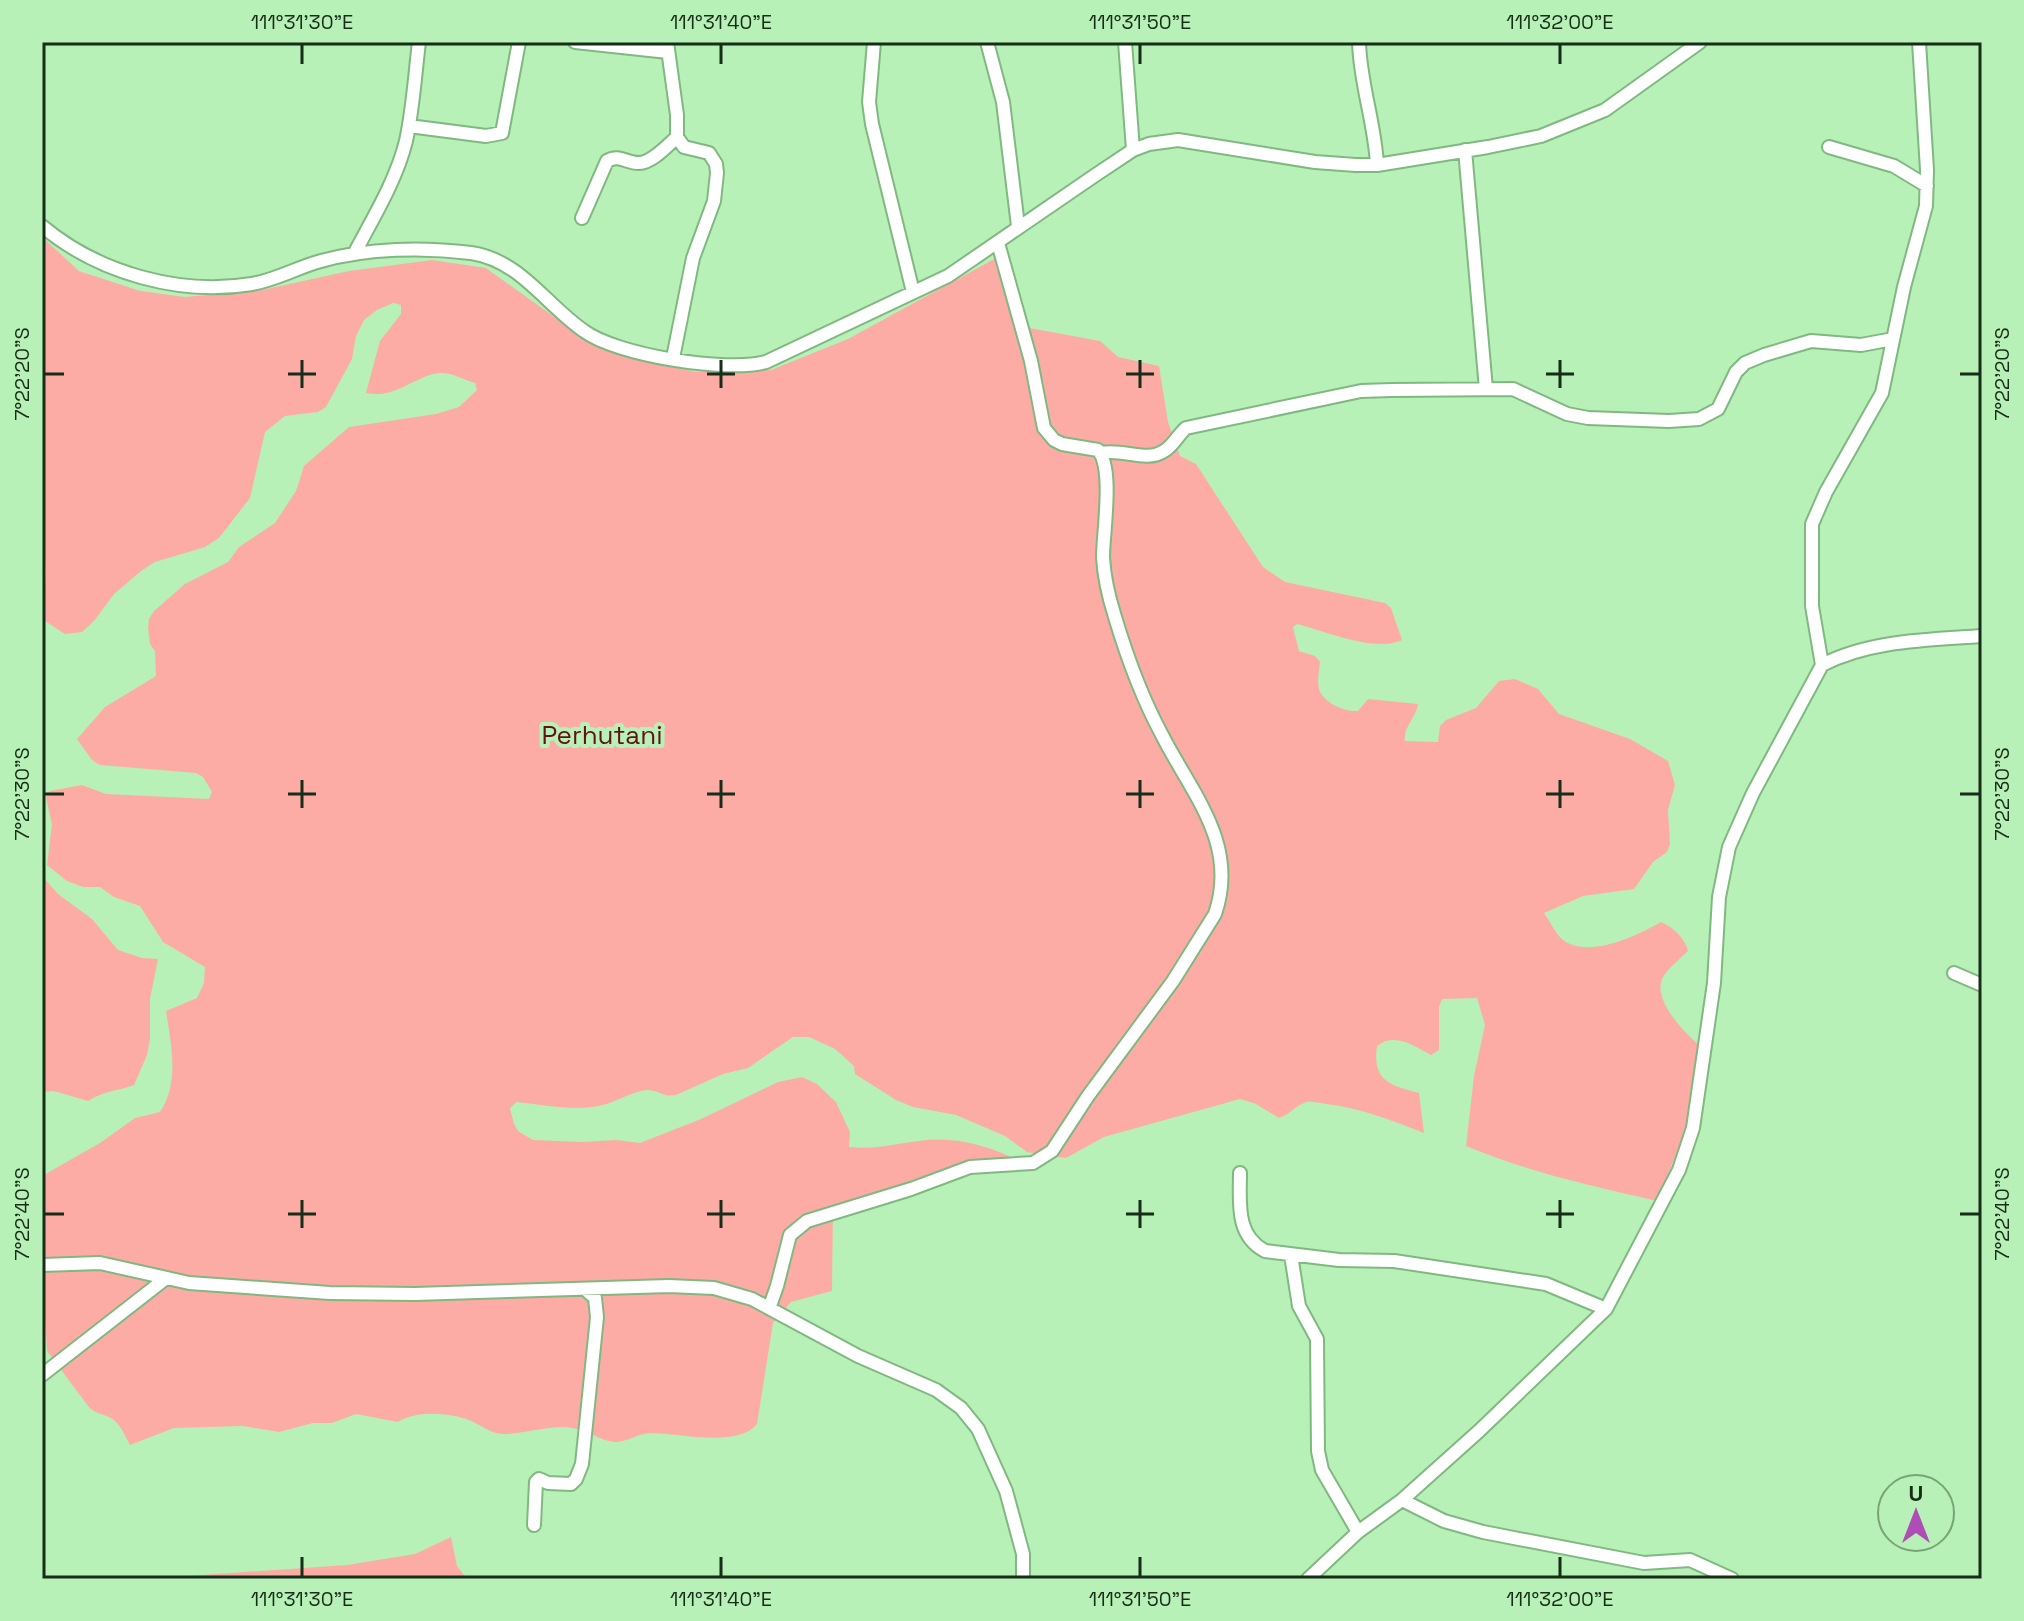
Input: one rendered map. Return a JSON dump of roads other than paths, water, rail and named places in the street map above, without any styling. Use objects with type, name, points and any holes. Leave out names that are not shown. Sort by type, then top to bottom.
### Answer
[{"type":"street","points":[[354,254],[397,170],[409,126],[419,42]]},
{"type":"street","points":[[409,126],[486,136],[502,133],[519,42]]},
{"type":"street","points":[[575,42],[668,47],[677,137],[684,147],[709,153],[716,164],[712,208],[693,258],[673,358]]},
{"type":"street","points":[[874,42],[869,102],[872,124],[913,292]]},
{"type":"street","points":[[987,42],[1003,102],[1018,226]]},
{"type":"street","points":[[1125,42],[1133,150]]},
{"type":"street","points":[[1359,42],[1375,133],[1377,165]]},
{"type":"street","points":[[42,226],[88,255],[137,276],[190,286],[253,284],[318,261],[354,254],[420,250],[477,254],[518,272],[575,324],[607,344],[708,365],[752,365],[766,362],[948,276],[1133,150],[1164,140],[1178,140],[1315,162],[1377,165],[1541,136],[1605,110],[1700,42]]},
{"type":"street","points":[[1308,1579],[1358,1532],[1402,1500],[1479,1431],[1606,1309],[1679,1170],[1693,1128],[1714,983],[1719,897],[1729,847],[1753,793],[1822,665],[1812,606],[1812,524],[1826,492],[1882,393],[1923,221],[1927,186],[1919,42]]},
{"type":"street","points":[[582,218],[607,161],[616,157],[636,163],[645,162],[677,137]]},
{"type":"street","points":[[1829,147],[1894,166],[1927,186]]},
{"type":"street","points":[[1465,150],[1486,389]]},
{"type":"street","points":[[998,243],[1031,361],[1044,428],[1062,444],[1091,447],[1101,453],[1115,451],[1158,455],[1169,448],[1186,428],[1361,391],[1519,390],[1567,414],[1588,418],[1699,419],[1718,409],[1736,372],[1745,363],[1764,355],[1811,341],[1861,345],[1893,339]]},
{"type":"street","points":[[770,1306],[790,1235],[807,1221],[970,1167],[1033,1163],[1052,1151],[1088,1096],[1173,981],[1215,914],[1222,869],[1218,839],[1140,689],[1110,597],[1103,559],[1107,503],[1101,453]]},
{"type":"street","points":[[1822,665],[1843,656],[1893,644],[1982,636]]},
{"type":"street","points":[[1954,973],[1982,985]]},
{"type":"street","points":[[1240,1173],[1239,1214],[1245,1230],[1261,1249],[1291,1255],[1394,1261],[1546,1284],[1606,1309]]},
{"type":"street","points":[[1291,1255],[1299,1306],[1317,1339],[1318,1451],[1322,1470],[1358,1532]]},
{"type":"street","points":[[42,1265],[100,1263],[199,1284],[330,1293],[415,1294],[669,1286],[714,1288],[770,1306],[845,1350],[936,1390],[970,1418],[992,1456],[1006,1491],[1023,1554],[1023,1579]]},
{"type":"street","points":[[42,1375],[165,1279]]},
{"type":"street","points":[[534,1525],[536,1482],[539,1479],[548,1483],[571,1484],[582,1464],[597,1317],[595,1298],[585,1289]]},
{"type":"street","points":[[1402,1500],[1444,1521],[1483,1532],[1644,1563],[1690,1560],[1732,1579]]},
{"type":"park label","name":"Perhutani","points":[[602,735]]}]
